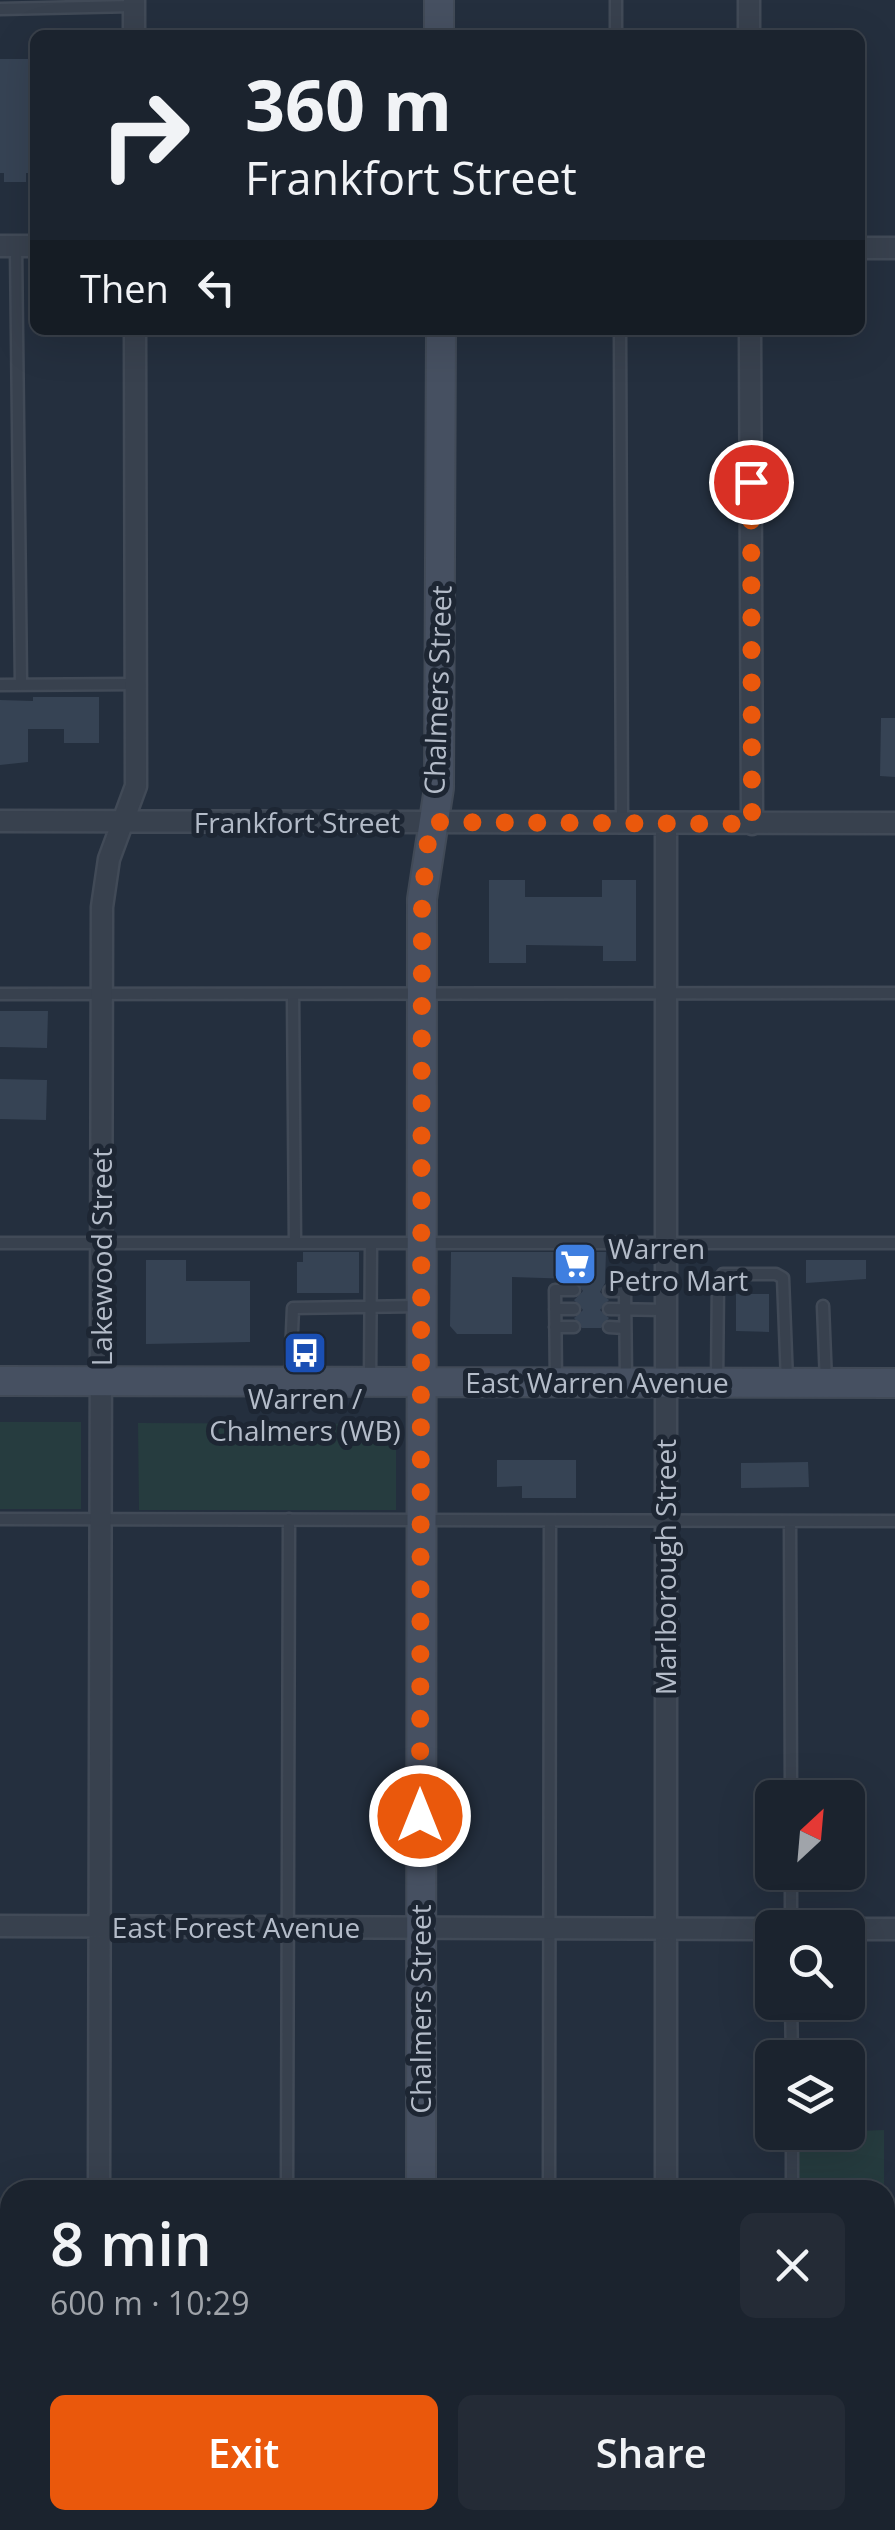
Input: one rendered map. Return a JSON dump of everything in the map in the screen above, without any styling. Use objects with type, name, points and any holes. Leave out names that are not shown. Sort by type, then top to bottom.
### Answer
[{"type":"street","points":[[439,0],[439,30]]},
{"type":"street","points":[[749,0],[749,30]]},
{"type":"street","points":[[134,3],[134,30]]},
{"type":"street","points":[[865,248],[895,248]]},
{"type":"street","name":"Lakewood Street","points":[[98,2180],[102,907],[109,859],[126,824],[136,786],[135,335]]},
{"type":"street","name":"Chalmers Street","points":[[421,2180],[422,899],[430,822],[439,788],[441,335]]},
{"type":"street","points":[[750,335],[752,824]]},
{"type":"street","name":"Frankfort Street","points":[[0,822],[895,824]]},
{"type":"street","name":"Marlborough Street","points":[[666,824],[666,2180]]},
{"type":"street","name":"East Warren Avenue","points":[[0,1381],[895,1383]]},
{"type":"street","name":"East Forest Avenue","points":[[0,1926],[755,1929]]},
{"type":"street","points":[[865,1929],[895,1929]]},
{"type":"lane","points":[[616,0],[616,30]]},
{"type":"lane","points":[[0,9],[134,3]]},
{"type":"lane","points":[[17,246],[22,684]]},
{"type":"lane","points":[[620,335],[622,823]]},
{"type":"lane","points":[[0,685],[136,684]]},
{"type":"lane","points":[[0,994],[422,995],[666,990],[895,993]]},
{"type":"lane","points":[[294,994],[295,1243]]},
{"type":"lane","points":[[0,1243],[895,1243]]},
{"type":"lane","points":[[370,1382],[371,1244]]},
{"type":"lane","points":[[717,1383],[718,1281],[723,1274],[776,1274],[784,1278],[787,1382]]},
{"type":"lane","points":[[556,1383],[555,1290],[574,1290]]},
{"type":"lane","points":[[609,1290],[625,1291],[626,1382]]},
{"type":"lane","points":[[290,1382],[292,1308],[421,1306]]},
{"type":"lane","points":[[824,1306],[826,1383]]},
{"type":"lane","points":[[555,1309],[574,1309]]},
{"type":"lane","points":[[609,1310],[666,1310]]},
{"type":"lane","points":[[555,1327],[574,1327]]},
{"type":"lane","points":[[609,1327],[625,1328]]},
{"type":"lane","points":[[0,1519],[895,1520]]},
{"type":"lane","points":[[287,2180],[289,1519]]},
{"type":"lane","points":[[549,2180],[550,1521]]},
{"type":"lane","points":[[790,1521],[791,1780]]},
{"type":"lane","points":[[792,2150],[792,2180]]},
{"type":"green space","points":[[0,1422],[81,1422],[81,1509],[0,1509]]},
{"type":"green space","points":[[138,1423],[396,1424],[396,1510],[139,1510]]},
{"type":"green space","points":[[884,2130],[884,2180],[796,2180],[797,2150],[865,2150],[865,2131]]},
{"type":"building","points":[[0,59],[30,59],[30,173],[26,173],[26,182],[4,182],[4,173],[0,173]]},
{"type":"building","points":[[33,697],[99,697],[99,743],[64,743],[64,729],[28,729],[28,762],[0,765],[0,700],[33,701]]},
{"type":"building","points":[[881,718],[895,718],[895,777],[880,776]]},
{"type":"building","points":[[489,880],[525,880],[525,897],[602,897],[602,880],[636,880],[636,961],[603,961],[603,946],[526,945],[526,963],[489,963]]},
{"type":"building","points":[[0,1011],[48,1011],[47,1048],[0,1047]]},
{"type":"building","points":[[0,1079],[47,1080],[46,1120],[0,1119]]},
{"type":"building","points":[[303,1252],[359,1252],[359,1293],[297,1293],[297,1262],[303,1262]]},
{"type":"building","points":[[451,1252],[606,1252],[605,1283],[600,1292],[609,1300],[600,1310],[609,1318],[601,1328],[582,1328],[574,1318],[583,1310],[574,1300],[583,1291],[574,1279],[512,1277],[512,1334],[457,1334],[450,1326]]},
{"type":"building","points":[[146,1260],[186,1260],[186,1281],[250,1281],[250,1342],[146,1344]]},
{"type":"building","points":[[806,1260],[866,1260],[866,1279],[806,1283]]},
{"type":"building","points":[[736,1294],[769,1294],[769,1332],[736,1331]]},
{"type":"building","points":[[497,1460],[576,1460],[576,1498],[522,1498],[522,1486],[497,1487]]},
{"type":"building","points":[[808,1462],[809,1487],[741,1488],[741,1463]]},
{"type":"place","name":"Warren Petro Mart","points":[[575,1264]]},
{"type":"place","name":"Warren / Chalmers (WB)","points":[[305,1353]]},
{"type":"route","points":[[420,1816],[422,899],[430,822],[752,824],[751,482]]}]
